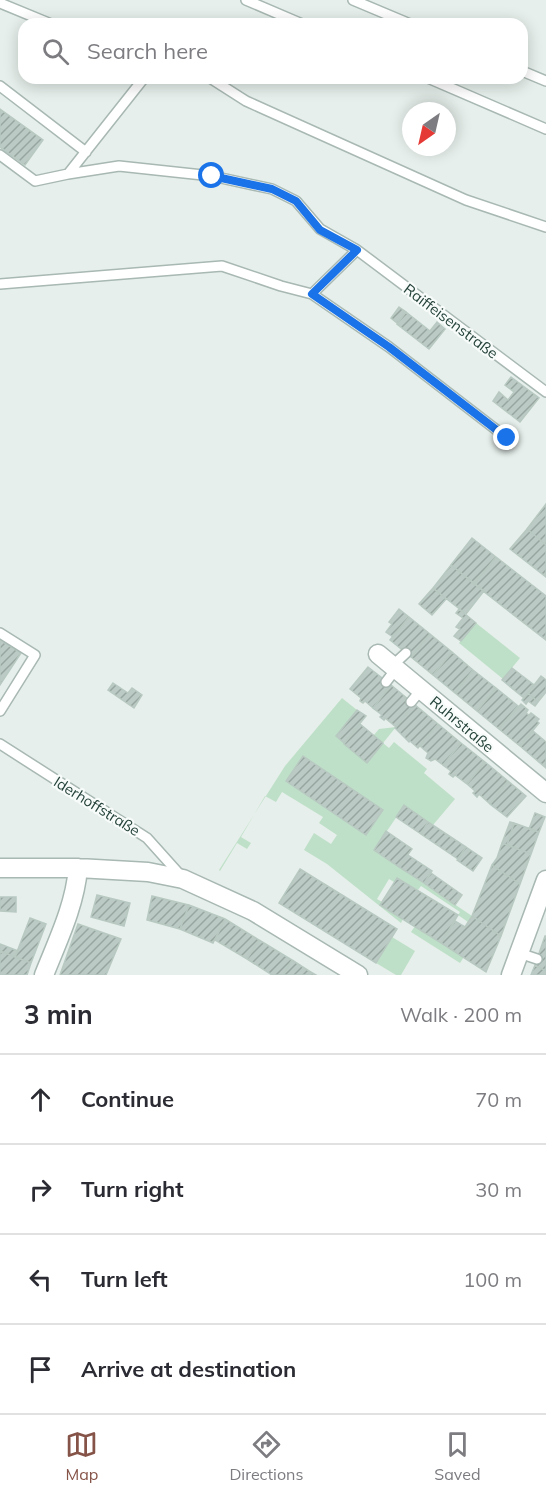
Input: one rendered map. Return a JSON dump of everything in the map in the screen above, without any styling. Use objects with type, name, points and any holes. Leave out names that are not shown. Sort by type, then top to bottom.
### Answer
[{"type":"street","name":"Ruhrstraße","points":[[378,654],[416,696],[546,793]]},
{"type":"street","name":"Iderhoffstraße","points":[[0,868],[78,868],[148,872],[183,879],[253,911],[358,975]]},
{"type":"street","points":[[44,975],[70,909],[77,884],[78,868]]},
{"type":"street","points":[[511,975],[546,880]]},
{"type":"lane","points":[[246,0],[288,18]]},
{"type":"lane","points":[[353,0],[396,18]]},
{"type":"lane","points":[[0,3],[36,18]]},
{"type":"lane","points":[[528,74],[546,81]]},
{"type":"lane","points":[[68,174],[139,84]]},
{"type":"lane","points":[[219,84],[246,101],[455,196],[546,227]]},
{"type":"lane","points":[[442,84],[546,129]]},
{"type":"lane","points":[[0,86],[86,152]]},
{"type":"lane","name":"Raiffeisenstraße","points":[[0,155],[35,181],[119,166],[212,176],[272,189],[296,201],[320,230],[357,250],[546,392]]},
{"type":"lane","points":[[312,294],[357,250]]},
{"type":"lane","points":[[0,284],[222,266],[312,294],[389,347],[507,438]]},
{"type":"lane","points":[[0,633],[35,655],[0,711]]},
{"type":"lane","points":[[392,672],[406,653]]},
{"type":"lane","name":"Iderhoffstraße","points":[[0,744],[147,838],[183,879]]},
{"type":"lane","points":[[519,953],[537,959]]},
{"type":"green space","points":[[476,623],[520,658],[503,679],[459,643]]},
{"type":"green space","points":[[342,698],[357,710],[336,736],[367,762],[373,736],[379,729],[396,727],[383,743],[389,748],[394,742],[427,769],[424,773],[455,799],[433,825],[404,806],[374,850],[472,916],[468,922],[458,915],[460,912],[421,886],[418,890],[397,878],[394,882],[389,879],[377,899],[382,902],[380,905],[403,919],[401,923],[327,864],[304,850],[314,833],[331,844],[337,835],[319,823],[323,817],[282,792],[276,802],[266,796],[285,766]],"holes":[[[303,756],[383,810],[366,835],[286,781]]]},
{"type":"green space","points":[[254,816],[241,837],[251,843],[247,849],[237,843],[219,870]]},
{"type":"green space","points":[[415,926],[464,957],[460,963],[411,932]]},
{"type":"green space","points":[[392,937],[415,951],[401,975],[396,975],[376,963]]},
{"type":"building","points":[[0,109],[43,140],[25,165],[0,147]]},
{"type":"building","points":[[399,307],[406,312],[397,323],[391,318]]},
{"type":"building","points":[[406,312],[430,331],[437,322],[445,329],[429,349],[397,324]]},
{"type":"building","points":[[511,377],[539,398],[520,422],[493,401],[499,392],[508,400],[514,392],[505,385]]},
{"type":"building","points":[[546,504],[546,545],[527,529]]},
{"type":"building","points":[[527,529],[546,545],[546,577],[510,549]]},
{"type":"building","points":[[472,538],[496,557],[474,584],[451,565]]},
{"type":"building","points":[[496,557],[546,596],[546,640],[474,584]]},
{"type":"building","points":[[451,565],[484,591],[466,614],[433,588]]},
{"type":"building","points":[[433,588],[446,599],[432,615],[419,604]]},
{"type":"building","points":[[399,609],[409,617],[393,637],[386,632],[392,624],[389,622]]},
{"type":"building","points":[[459,609],[476,623],[461,641],[454,636],[460,629],[456,627],[463,618],[456,613]]},
{"type":"building","points":[[409,617],[430,634],[411,657],[390,640]]},
{"type":"building","points":[[430,634],[452,652],[433,675],[411,657]]},
{"type":"building","points":[[0,640],[21,653],[0,685]]},
{"type":"building","points":[[452,652],[473,670],[455,693],[433,675]]},
{"type":"building","points":[[368,667],[391,685],[373,708],[365,701],[363,703],[360,701],[361,698],[350,689]]},
{"type":"building","points":[[512,668],[534,685],[524,698],[502,680]]},
{"type":"building","points":[[473,670],[496,688],[477,711],[455,693]]},
{"type":"building","points":[[541,676],[546,680],[546,692],[538,702],[528,693]]},
{"type":"building","points":[[113,683],[128,693],[132,688],[142,695],[134,708],[108,690]]},
{"type":"building","points":[[391,685],[414,704],[396,727],[385,718],[384,720],[380,717],[382,715],[373,708]]},
{"type":"building","points":[[496,688],[518,706],[499,729],[477,711]]},
{"type":"building","points":[[528,693],[538,702],[535,706],[528,701],[526,704],[522,700]]},
{"type":"building","points":[[414,704],[438,724],[418,748],[395,728]]},
{"type":"building","points":[[521,704],[528,710],[526,713],[529,715],[531,713],[539,719],[537,721],[539,723],[520,746],[499,729]]},
{"type":"building","points":[[357,710],[366,716],[344,743],[336,736]]},
{"type":"building","points":[[360,724],[383,743],[367,763],[344,744]]},
{"type":"building","points":[[438,724],[461,743],[443,765],[435,759],[431,761],[426,758],[428,753],[420,746]]},
{"type":"building","points":[[533,731],[546,742],[546,768],[520,746]]},
{"type":"building","points":[[461,743],[485,762],[467,784],[455,775],[453,777],[449,774],[451,771],[443,765]]},
{"type":"building","points":[[303,756],[383,810],[366,835],[286,781]]},
{"type":"building","points":[[485,762],[508,781],[490,804],[479,794],[477,797],[473,793],[475,791],[467,784]]},
{"type":"building","points":[[508,781],[526,796],[507,817],[490,804]]},
{"type":"building","points":[[404,805],[428,822],[421,834],[396,817]]},
{"type":"building","points":[[535,813],[545,817],[539,832],[529,829]]},
{"type":"building","points":[[428,822],[466,847],[458,859],[421,834]]},
{"type":"building","points":[[510,822],[514,823],[507,845],[502,843]]},
{"type":"building","points":[[514,823],[539,832],[531,854],[507,845]]},
{"type":"building","points":[[386,831],[412,849],[399,867],[374,850]]},
{"type":"building","points":[[502,843],[531,854],[520,884],[492,865]]},
{"type":"building","points":[[466,847],[482,858],[473,871],[457,860]]},
{"type":"building","points":[[408,855],[432,871],[424,883],[399,867]]},
{"type":"building","points":[[492,865],[520,884],[501,936],[472,916]]},
{"type":"building","points":[[300,869],[397,929],[376,963],[279,903]]},
{"type":"building","points":[[431,873],[462,895],[455,905],[424,883]]},
{"type":"building","points":[[397,878],[458,915],[441,943],[380,905]]},
{"type":"building","points":[[97,895],[130,903],[124,926],[91,917]]},
{"type":"building","points":[[152,896],[189,905],[180,929],[147,920]]},
{"type":"building","points":[[0,897],[16,897],[16,912],[0,911]]},
{"type":"building","points":[[189,905],[225,919],[213,943],[180,929]]},
{"type":"building","points":[[472,916],[501,936],[486,972],[441,943],[455,921],[465,927]]},
{"type":"building","points":[[30,918],[46,924],[31,963],[15,957]]},
{"type":"building","points":[[225,919],[259,940],[247,959],[215,940]]},
{"type":"building","points":[[78,924],[121,939],[106,975],[60,975]]},
{"type":"building","points":[[546,936],[546,971],[535,965]]},
{"type":"building","points":[[259,940],[292,960],[283,975],[272,975],[247,959]]},
{"type":"building","points":[[0,944],[18,951],[15,957],[0,951]]},
{"type":"building","points":[[0,951],[31,963],[27,975],[0,975]]},
{"type":"building","points":[[292,960],[309,971],[316,975],[283,975]]},
{"type":"building","points":[[535,965],[546,971],[546,975],[531,975]]},
{"type":"route","points":[[212,176],[272,189],[296,201],[320,230],[357,250],[312,294],[389,347],[507,438]]}]
